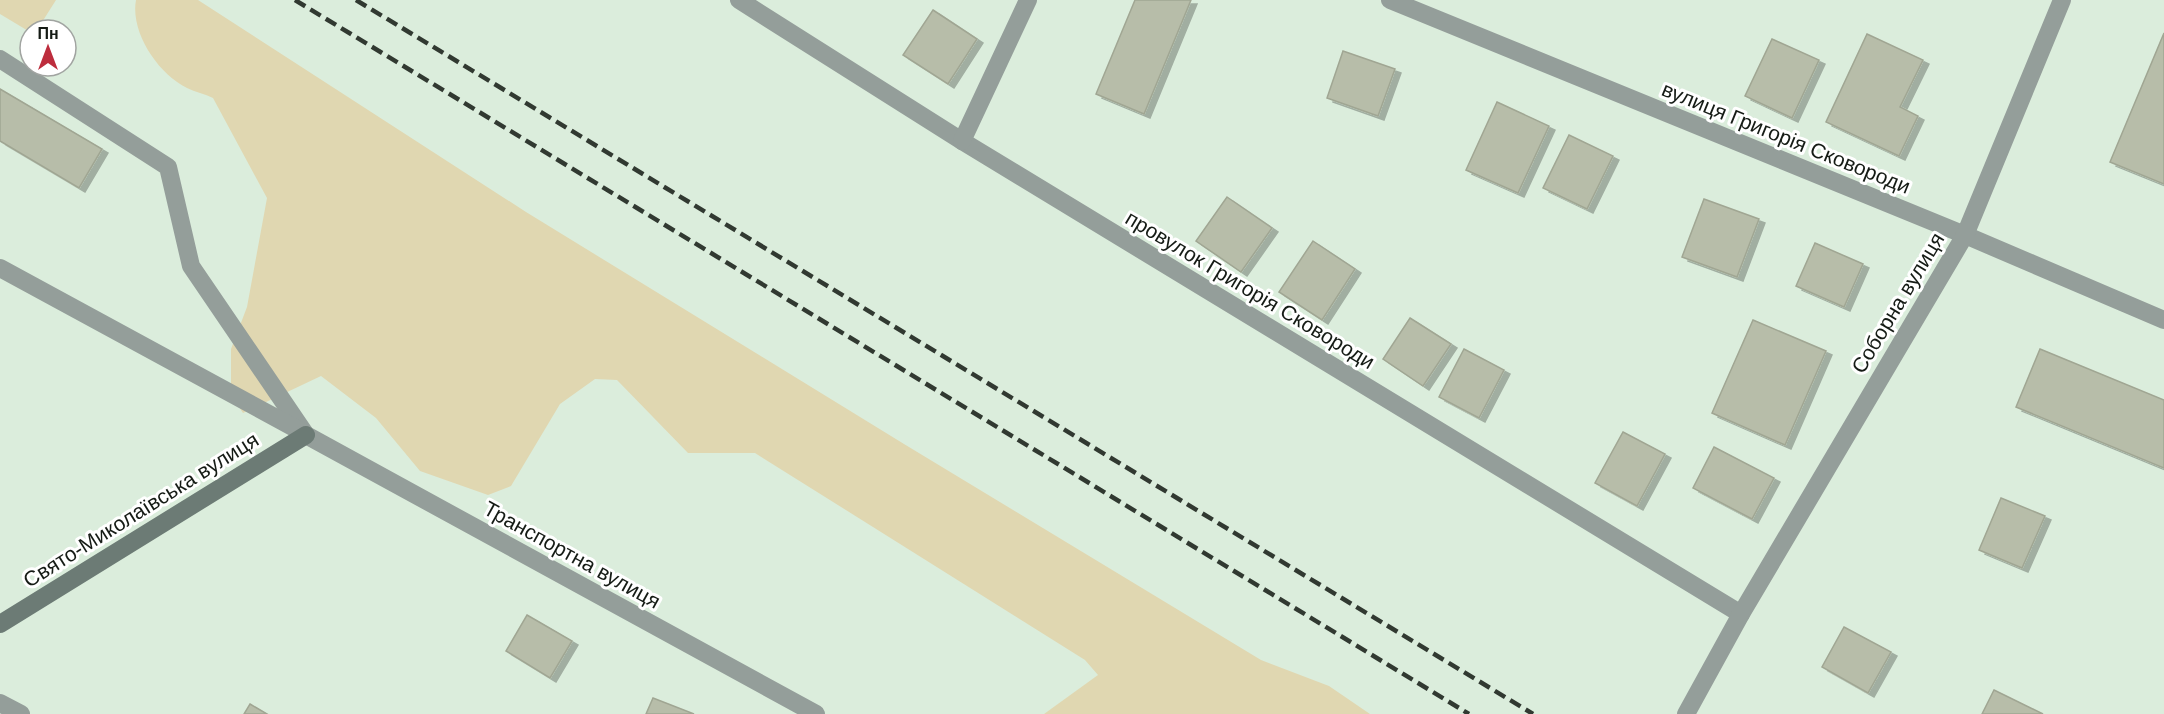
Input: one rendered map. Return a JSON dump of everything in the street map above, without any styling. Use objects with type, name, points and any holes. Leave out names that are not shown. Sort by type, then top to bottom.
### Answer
[{"type":"street","name":"провулок Григорія Сковороди","points":[[739,0],[962,141],[1741,614]]},
{"type":"street","points":[[962,141],[1028,0]]},
{"type":"street","name":"вулиця Григорія Сковороди","points":[[1389,0],[1965,235],[2164,320]]},
{"type":"street","name":"Соборна вулиця","points":[[1686,714],[1741,614],[1965,235],[2062,0]]},
{"type":"street","points":[[0,59],[168,167],[191,266],[306,435]]},
{"type":"street","name":"Транспортна вулиця","points":[[0,268],[816,714]]},
{"type":"street","name":"Свято-Миколаївська вулиця","points":[[0,624],[306,435]]},
{"type":"street","points":[[0,703],[21,714]]},
{"type":"shaded area","points":[[0,0],[56,0],[45,18],[18,18],[18,25],[0,14]]},
{"type":"shaded area","points":[[136,0],[198,0],[526,212],[904,444],[1261,660],[1329,686],[1370,714],[1044,714],[1098,675],[1085,660],[755,453],[688,453],[617,380],[595,379],[560,404],[511,486],[488,495],[420,471],[376,418],[321,376],[243,413],[231,395],[231,349],[247,307],[267,198],[213,98],[176,82],[148,51],[137,25]]},
{"type":"building","points":[[1135,0],[1191,0],[1144,114],[1096,94]]},
{"type":"building","points":[[933,10],[977,39],[948,84],[903,55]]},
{"type":"building","points":[[2164,33],[2164,184],[2110,162]]},
{"type":"building","points":[[1867,34],[1923,60],[1900,107],[1918,116],[1899,156],[1826,122]]},
{"type":"building","points":[[1772,39],[1819,60],[1792,118],[1745,96]]},
{"type":"building","points":[[1343,51],[1395,69],[1378,116],[1327,98]]},
{"type":"building","points":[[0,89],[102,149],[79,188],[0,141]]},
{"type":"building","points":[[1497,102],[1549,126],[1518,193],[1466,170]]},
{"type":"building","points":[[1569,135],[1613,156],[1587,209],[1543,188]]},
{"type":"building","points":[[1227,197],[1272,228],[1241,272],[1196,241]]},
{"type":"building","points":[[1704,199],[1759,219],[1737,277],[1682,257]]},
{"type":"building","points":[[1313,241],[1355,269],[1322,320],[1279,292]]},
{"type":"building","points":[[1815,243],[1863,264],[1844,307],[1796,286]]},
{"type":"building","points":[[1410,318],[1451,344],[1423,386],[1383,359]]},
{"type":"building","points":[[1753,320],[1826,351],[1785,445],[1712,413]]},
{"type":"building","points":[[1464,349],[1504,370],[1479,418],[1439,397]]},
{"type":"building","points":[[2040,349],[2164,400],[2164,468],[2016,407]]},
{"type":"building","points":[[1623,432],[1665,454],[1637,506],[1595,483]]},
{"type":"building","points":[[1714,447],[1774,478],[1752,519],[1693,488]]},
{"type":"building","points":[[2001,498],[2045,516],[2022,568],[1979,550]]},
{"type":"building","points":[[527,615],[572,641],[550,678],[506,651]]},
{"type":"building","points":[[1844,627],[1891,652],[1868,693],[1822,667]]},
{"type":"building","points":[[1994,690],[2043,714],[1982,714]]},
{"type":"building","points":[[653,698],[694,714],[646,714]]},
{"type":"building","points":[[250,704],[267,714],[244,714]]},
{"type":"railway","points":[[295,0],[1469,714]]},
{"type":"railway","points":[[356,0],[1533,714]]}]
